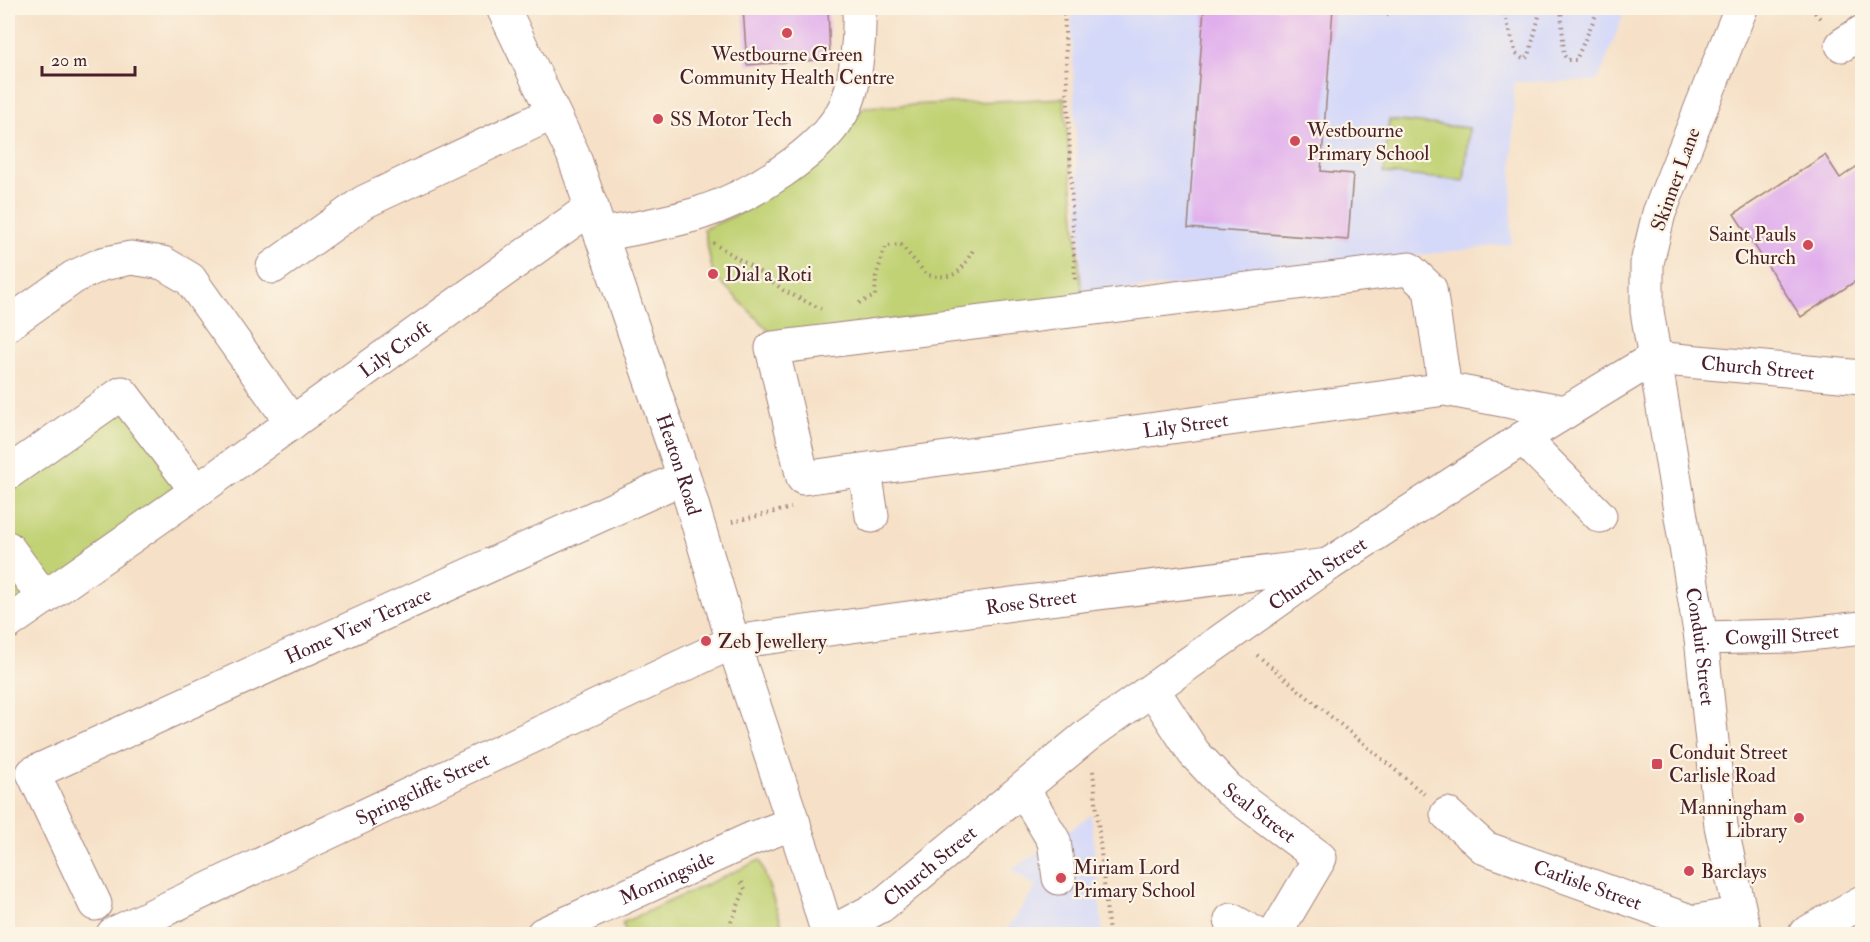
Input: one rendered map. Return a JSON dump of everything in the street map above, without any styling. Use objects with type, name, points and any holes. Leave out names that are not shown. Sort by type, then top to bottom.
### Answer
[{"type":"street","name":"Heaton Road","points":[[503,8],[573,154],[597,221],[684,477],[733,642],[794,823],[828,934]]},
{"type":"street","points":[[597,221],[701,213],[763,185],[812,150],[845,107],[860,41],[858,8]]},
{"type":"street","name":"Skinner Lane","points":[[1654,358],[1647,311],[1647,263],[1659,213],[1742,8]]},
{"type":"street","points":[[273,267],[364,202],[553,113]]},
{"type":"street","name":"Lily Croft","points":[[8,623],[292,423],[597,221]]},
{"type":"street","points":[[8,324],[74,277],[102,264],[131,258],[163,263],[190,279],[292,423]]},
{"type":"street","points":[[803,492],[772,348],[1409,269],[1430,288],[1445,389]]},
{"type":"street","name":"Church Street","points":[[828,934],[882,906],[1089,734],[1328,565],[1523,438],[1654,358],[1863,377]]},
{"type":"street","name":"Conduit Street","points":[[1654,358],[1701,638],[1721,826],[1743,924]]},
{"type":"street","name":"Lily Street","points":[[803,492],[864,471],[1445,389],[1565,412]]},
{"type":"street","points":[[8,473],[122,393],[197,491]]},
{"type":"street","points":[[1523,438],[1600,516]]},
{"type":"street","points":[[864,471],[873,516]]},
{"type":"street","name":"Home View Terrace","points":[[95,904],[33,773],[684,477]]},
{"type":"street","points":[[8,548],[44,598]]},
{"type":"street","name":"Rose Street","points":[[733,642],[1034,601],[1328,565]]},
{"type":"street","name":"Cowgill Street","points":[[1701,638],[1790,636],[1863,628]]},
{"type":"street","name":"Springcliffe Street","points":[[113,934],[733,642]]},
{"type":"street","name":"Seal Street","points":[[1152,690],[1194,753],[1228,789],[1320,858],[1275,934]]},
{"type":"street","points":[[1023,789],[1054,841],[1059,878]]},
{"type":"street","name":"Carlisle Street","points":[[1447,814],[1485,848],[1693,922],[1743,924]]},
{"type":"street","name":"Morningside","points":[[543,934],[726,849],[794,823]]},
{"type":"street","points":[[1806,934],[1863,902]]},
{"type":"path","points":[[1064,8],[1077,311]]},
{"type":"path","points":[[1367,8],[1367,12],[1390,14],[1390,8]]},
{"type":"path","points":[[1503,8],[1516,54],[1523,59],[1529,56],[1541,8]]},
{"type":"path","points":[[1561,8],[1564,55],[1567,60],[1576,60],[1599,8]]},
{"type":"path","points":[[709,240],[763,274],[783,290],[829,312]]},
{"type":"path","points":[[854,305],[875,296],[876,276],[886,246],[901,244],[927,275],[949,278],[962,270],[974,250]]},
{"type":"path","points":[[699,530],[803,492]]},
{"type":"path","points":[[1232,633],[1447,814]]},
{"type":"path","points":[[1089,734],[1109,934]]},
{"type":"path","points":[[726,849],[745,890],[731,922]]},
{"type":"shaded area","name":"Westbourne Primary School","points":[[1071,8],[1626,8],[1598,81],[1514,82],[1511,244],[1082,296]]},
{"type":"shaded area","name":"Miriam Lord Primary School","points":[[1091,815],[1103,934],[1004,934],[1036,887],[1012,870]]},
{"type":"green space","points":[[1064,98],[1082,296],[775,337],[713,274],[704,229],[736,215],[816,164],[864,107]]},
{"type":"green space","points":[[1389,120],[1469,128],[1464,181],[1384,173]]},
{"type":"green space","points":[[122,393],[197,491],[8,623],[8,473]]},
{"type":"green space","points":[[760,860],[785,934],[627,934],[622,923]]},
{"type":"building","name":"Westbourne Green Community Health Centre","points":[[743,8],[828,8],[830,59],[747,65]]},
{"type":"building","points":[[1204,8],[1333,8],[1321,171],[1353,174],[1348,240],[1188,228]]},
{"type":"building","name":"Saint Pauls Church","points":[[1825,155],[1840,178],[1862,163],[1862,277],[1801,317],[1734,214]]},
{"type":"place","name":"Westbourne Green Community Health Centre","points":[[787,33]]},
{"type":"place","name":"SS Motor Tech","points":[[658,119]]},
{"type":"place","name":"Westbourne Primary School","points":[[1295,141]]},
{"type":"place","name":"Saint Pauls Church","points":[[1808,245]]},
{"type":"place","name":"Dial a Roti","points":[[713,274]]},
{"type":"place","name":"Zeb Jewellery","points":[[706,641]]},
{"type":"place","name":"Conduit Street Carlisle Road","points":[[1657,764]]},
{"type":"place","name":"Manningham Library","points":[[1799,818]]},
{"type":"place","name":"Barclays","points":[[1689,871]]},
{"type":"place","name":"Miriam Lord Primary School","points":[[1061,878]]}]
